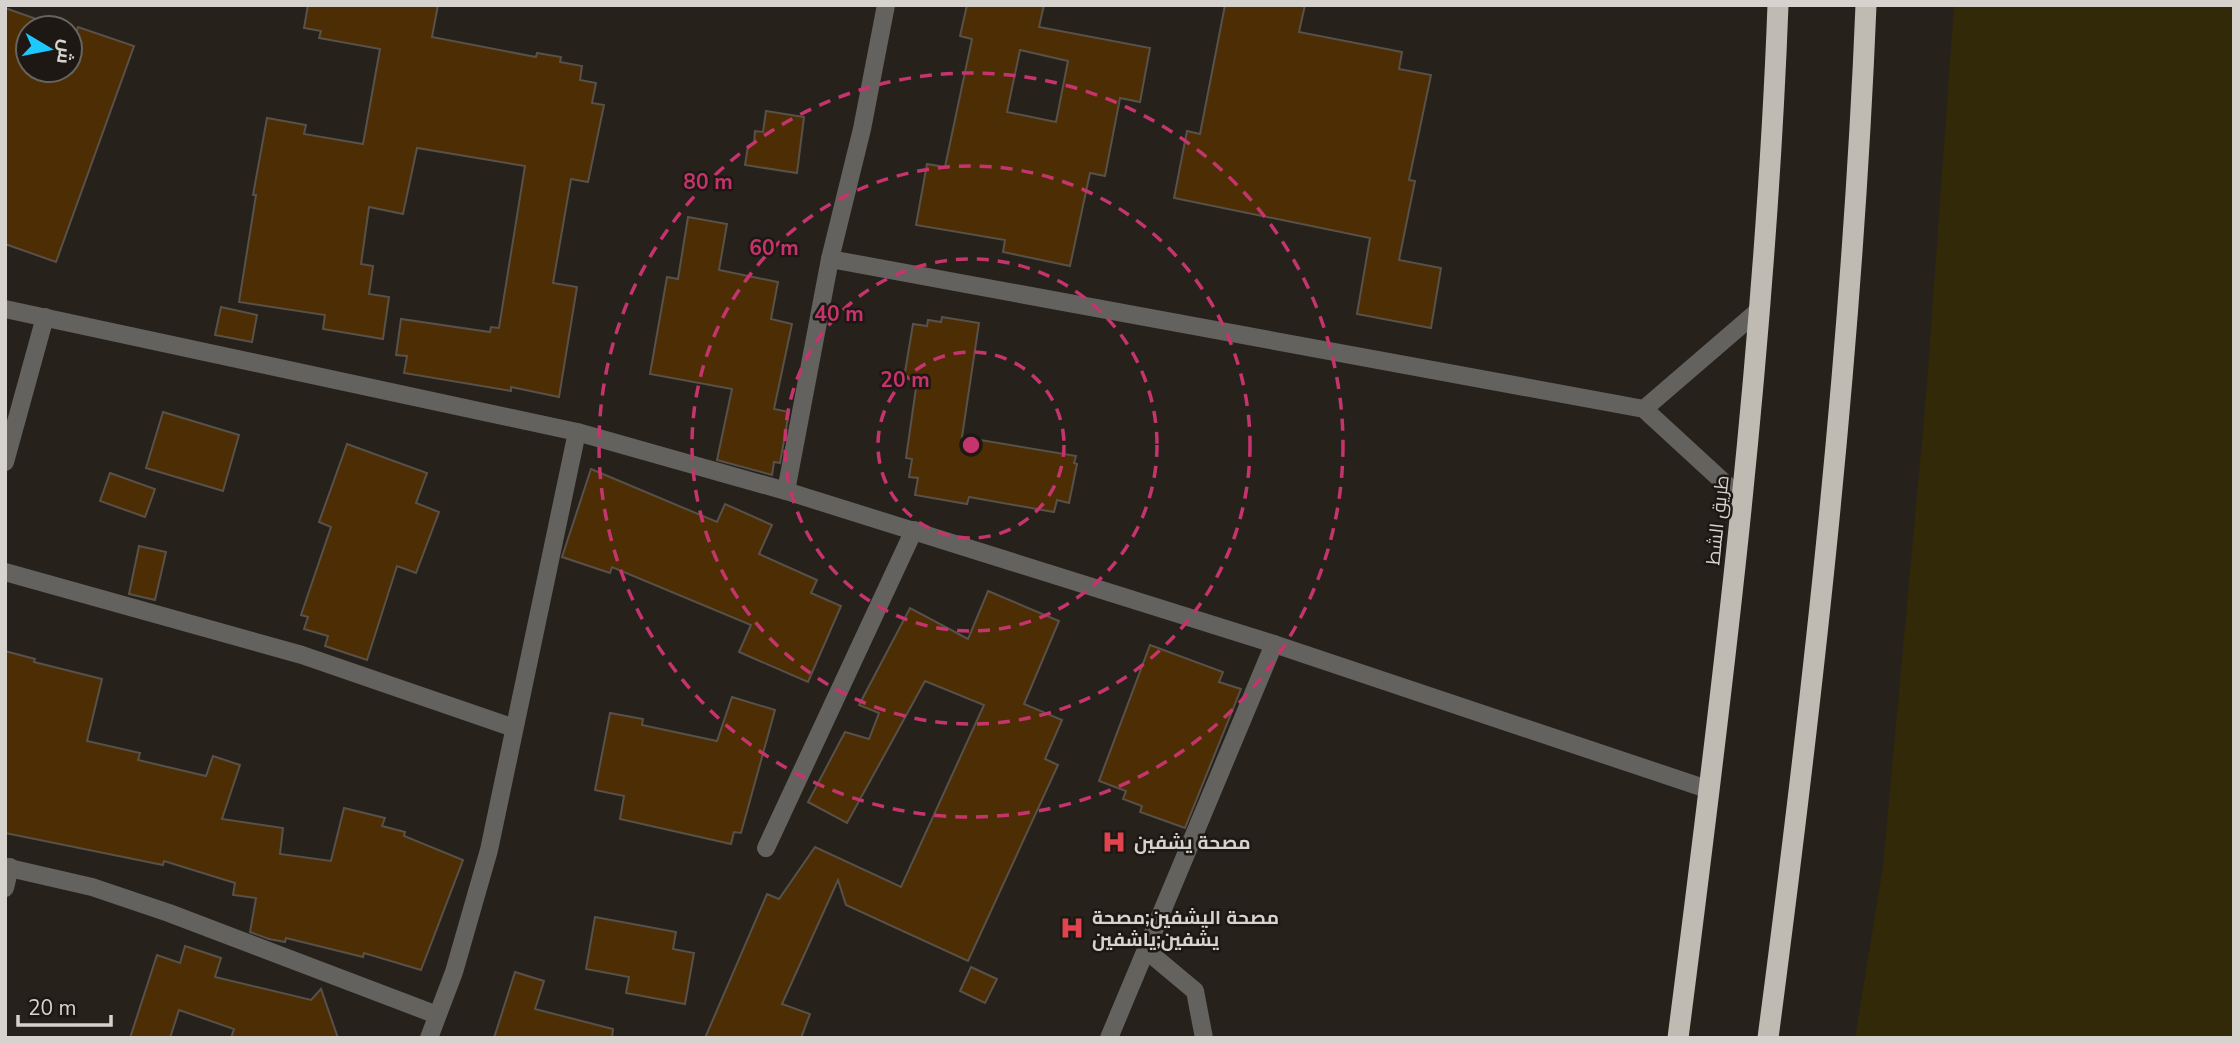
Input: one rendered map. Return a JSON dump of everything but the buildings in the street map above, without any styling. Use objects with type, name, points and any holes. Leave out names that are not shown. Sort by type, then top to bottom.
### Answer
[{"type":"highway","name":"طريق الشط","points":[[1678,1038],[1743,500],[1772,169],[1778,5]]},
{"type":"highway","points":[[1768,1038],[1797,812],[1832,486],[1860,158],[1866,5]]},
{"type":"street","points":[[786,491],[830,259],[862,129],[886,5]]},
{"type":"street","points":[[830,259],[1644,409],[1743,500]]},
{"type":"street","points":[[5,309],[577,432],[914,530],[1274,644],[1710,790]]},
{"type":"street","points":[[1644,409],[1759,310]]},
{"type":"street","points":[[5,462],[44,317]]},
{"type":"street","points":[[429,1038],[454,972],[489,850],[577,432]]},
{"type":"street","points":[[766,848],[914,530]]},
{"type":"street","points":[[5,572],[302,655],[514,728]]},
{"type":"street","points":[[1109,1038],[1274,644]]},
{"type":"street","points":[[5,888],[8,867],[92,887],[169,913],[437,1015]]},
{"type":"street","points":[[1146,950],[1195,991],[1203,1038]]},
{"type":"sand","points":[[1954,5],[2234,5],[2234,1038],[1855,1038],[1883,866],[1926,397]]},
{"type":"place","name":"مصحة يشفين","points":[[1114,842]]},
{"type":"place","name":"مصحة اليشفين;مصحة يشفين;ياشفين","points":[[1072,928]]}]
